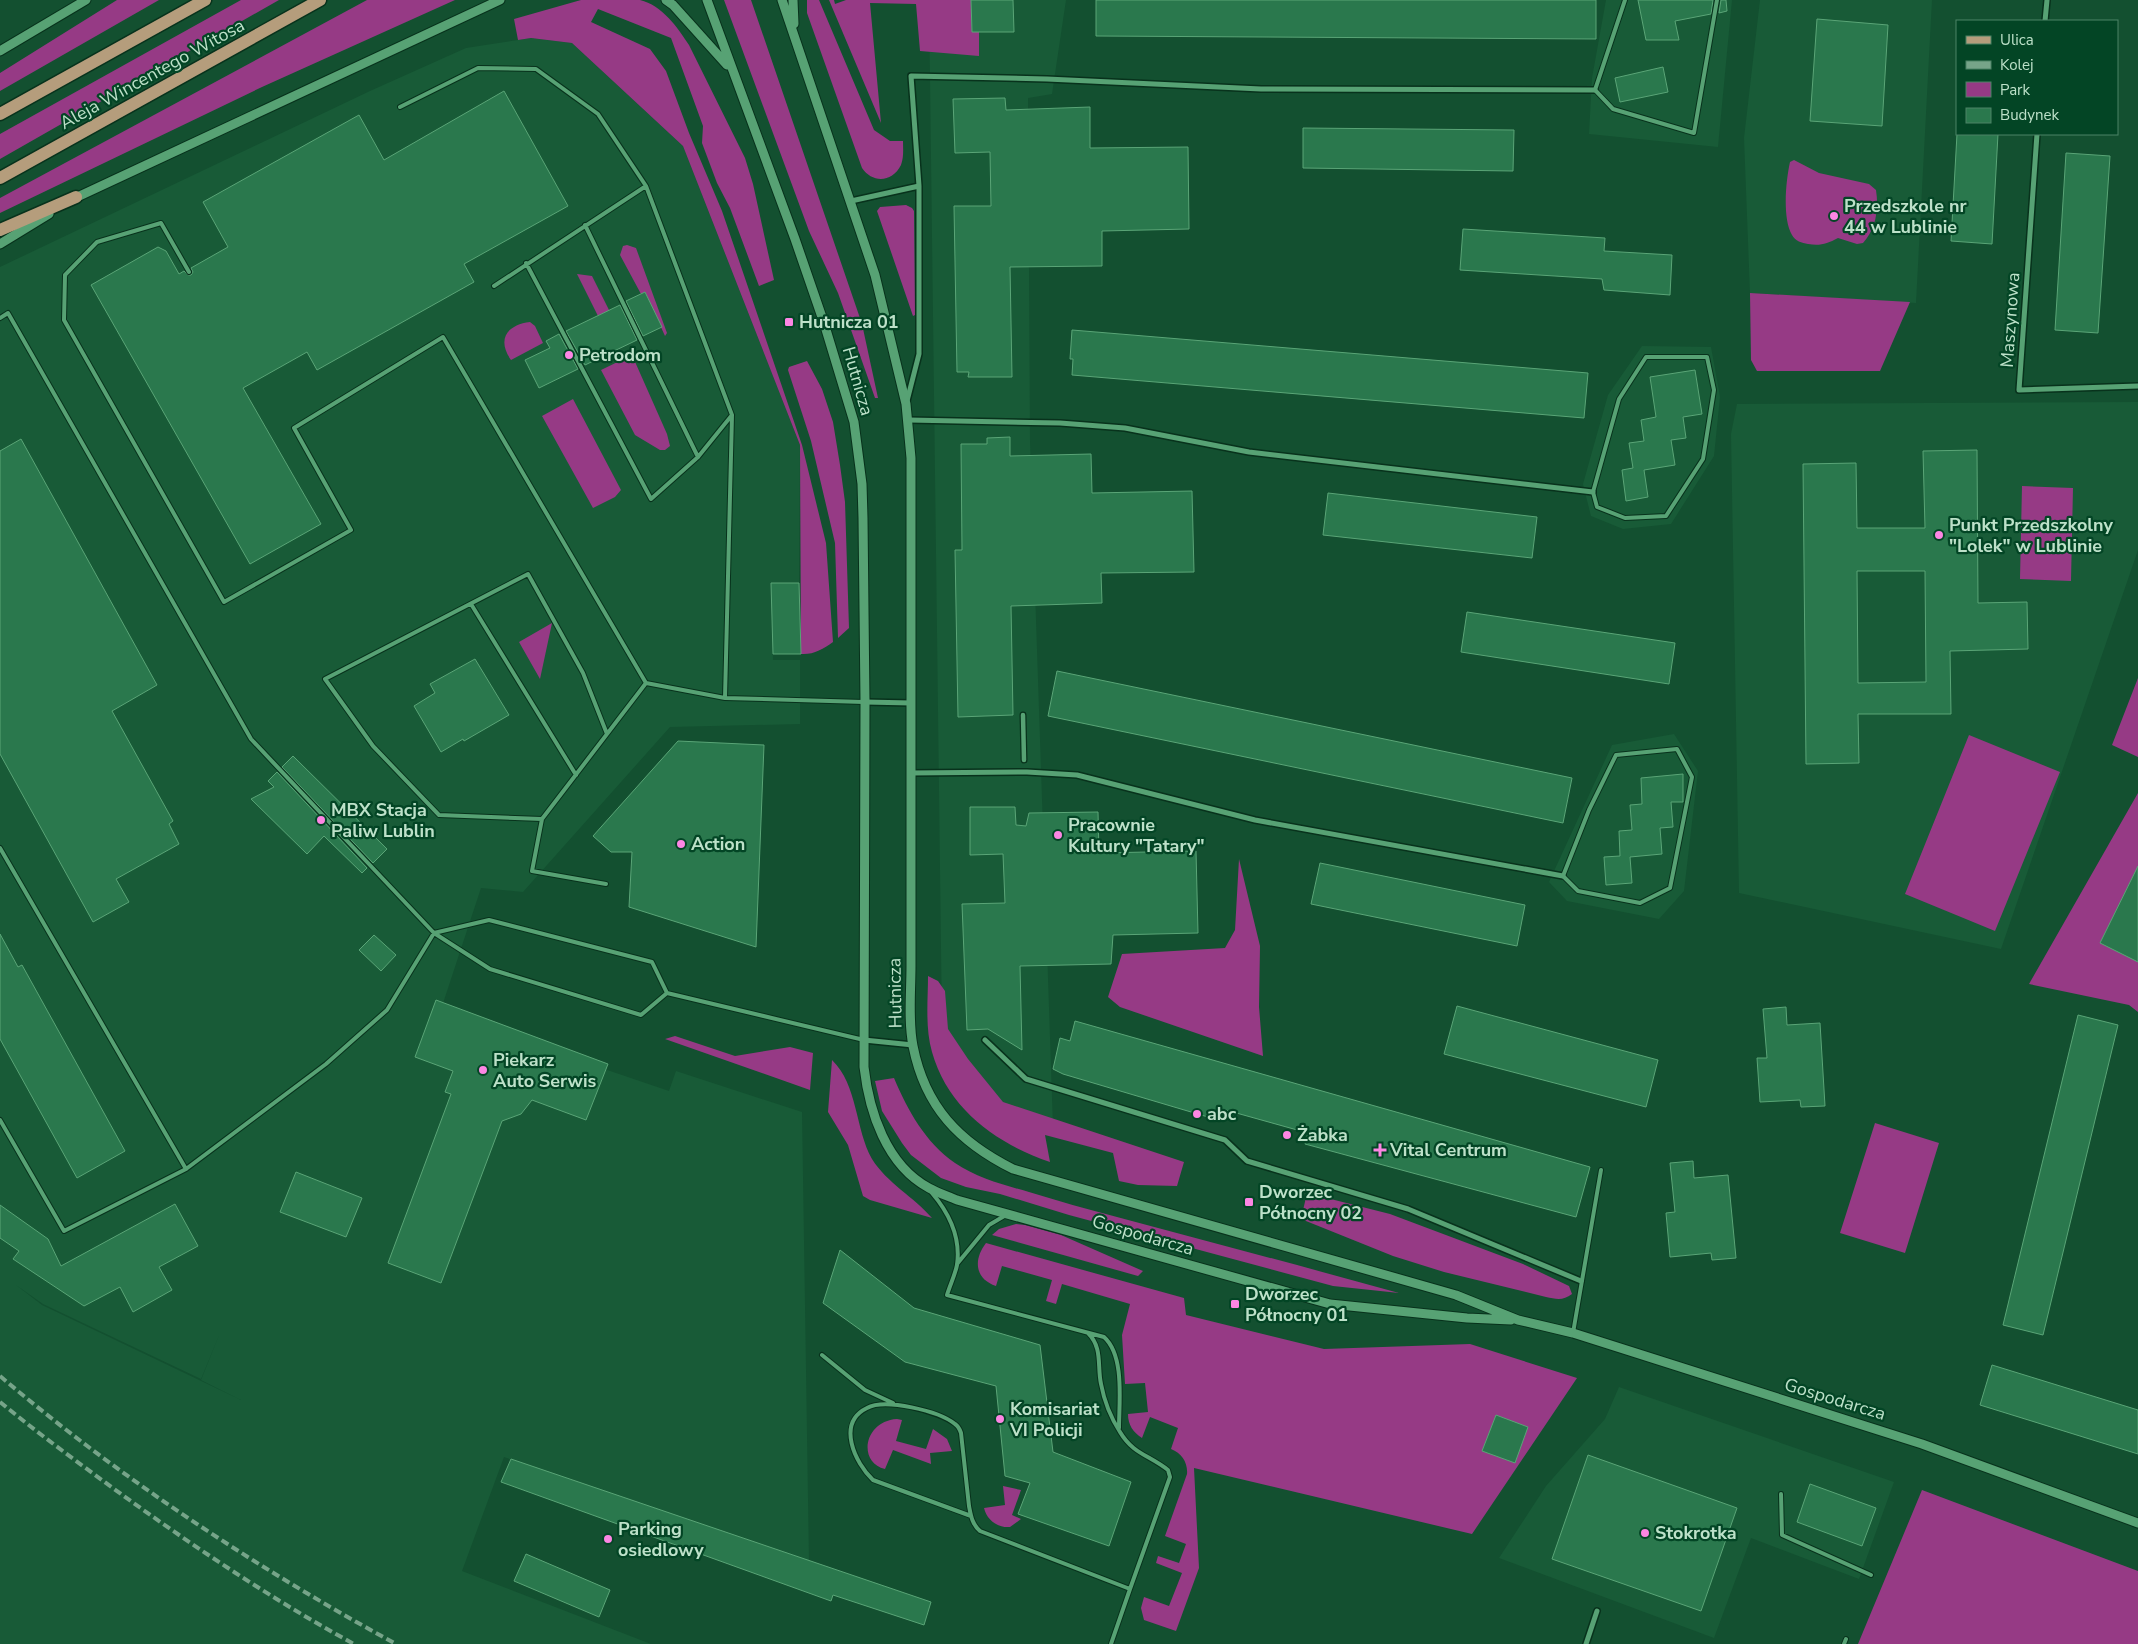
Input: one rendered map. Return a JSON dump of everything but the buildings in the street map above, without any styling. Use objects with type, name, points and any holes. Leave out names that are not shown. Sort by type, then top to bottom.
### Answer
[{"type":"main road","points":[[0,114],[205,0]]},
{"type":"main road","name":"Aleja Wincentego Witosa","points":[[0,178],[320,0]]},
{"type":"main road","points":[[0,230],[76,197]]},
{"type":"street","points":[[0,51],[86,0]]},
{"type":"street","points":[[0,244],[76,197],[500,0]]},
{"type":"street","points":[[666,0],[673,5],[731,68]]},
{"type":"street","name":"Hutnicza","points":[[706,0],[801,258],[854,422],[862,484],[865,702],[864,1040],[913,1045],[909,420],[875,275],[782,0]]},
{"type":"street","points":[[793,0],[794,31]]},
{"type":"street","points":[[2046,20],[2047,0]]},
{"type":"street","points":[[906,404],[919,354],[919,186],[912,76],[1047,79],[1261,89],[1595,90]]},
{"type":"street","name":"Maszynowa","points":[[2037,135],[2019,390],[2138,386]]},
{"type":"street","points":[[851,201],[919,186]]},
{"type":"street","points":[[909,420],[1060,423],[1126,428],[1249,452],[1594,492]]},
{"type":"street","points":[[865,702],[911,703]]},
{"type":"street","points":[[1024,715],[1024,760]]},
{"type":"street","points":[[911,773],[1027,772],[1077,775],[1255,820],[1563,876]]},
{"type":"street","name":"Gospodarcza","points":[[864,1040],[867,1094],[877,1124],[892,1154],[927,1187],[957,1200],[1330,1304],[1466,1318],[1518,1320]]},
{"type":"street","points":[[985,1040],[1026,1079],[1225,1140],[1247,1161],[1408,1209],[1580,1281]]},
{"type":"street","name":"Gospodarcza","points":[[913,1045],[920,1073],[928,1091],[948,1123],[969,1143],[991,1158],[1013,1169],[1456,1295],[1518,1320],[1573,1334],[1922,1444],[2138,1523]]},
{"type":"street","points":[[1586,1644],[1597,1611]]},
{"type":"lane","points":[[1625,0],[1595,90],[1613,109],[1694,133],[1718,0]]},
{"type":"lane","points":[[400,107],[478,68],[536,69],[598,114],[646,186],[732,415],[726,698]]},
{"type":"lane","points":[[494,286],[526,263],[646,186]]},
{"type":"lane","points":[[189,272],[161,223],[98,242],[65,276],[64,320],[224,602],[351,530],[294,428],[443,337],[646,683],[726,698],[865,702]]},
{"type":"lane","points":[[585,225],[698,457]]},
{"type":"lane","points":[[526,263],[651,499],[698,457],[732,415]]},
{"type":"lane","points":[[0,318],[8,313],[251,739],[434,933],[490,969],[641,1015],[667,993]]},
{"type":"lane","points":[[1646,357],[1707,357],[1714,390],[1703,459],[1666,516],[1625,518],[1597,507],[1594,492],[1619,399],[1646,357]]},
{"type":"lane","points":[[542,819],[439,815],[373,746],[325,680],[528,574],[583,673],[608,734]]},
{"type":"lane","points":[[470,604],[576,774]]},
{"type":"lane","points":[[606,884],[532,871],[542,819],[646,683]]},
{"type":"lane","points":[[1677,749],[1692,777],[1670,888],[1640,903],[1578,891],[1563,876],[1589,810],[1616,755],[1677,749]]},
{"type":"lane","points":[[0,848],[186,1169]]},
{"type":"lane","points":[[0,1120],[64,1231],[186,1169],[326,1064],[387,1010],[434,933],[489,920],[652,962],[667,993]]},
{"type":"lane","points":[[667,993],[864,1040]]},
{"type":"lane","points":[[1573,1334],[1581,1290],[1580,1281],[1601,1170]]},
{"type":"lane","points":[[927,1187],[944,1206],[951,1220],[956,1242],[957,1264]]},
{"type":"lane","points":[[1008,1214],[989,1225],[957,1264],[947,1295],[1104,1338],[1114,1349],[1117,1362],[1120,1432]]},
{"type":"lane","points":[[1088,1333],[1098,1347],[1101,1382],[1108,1406],[1120,1432],[1137,1453],[1168,1470],[1170,1477],[1111,1644]]},
{"type":"lane","points":[[822,1355],[865,1390],[895,1404],[946,1418],[957,1425],[961,1433],[971,1516],[974,1525],[980,1531],[1130,1589]]},
{"type":"lane","points":[[895,1404],[867,1407],[859,1413],[853,1422],[851,1444],[863,1470],[873,1480],[971,1516]]},
{"type":"lane","points":[[1781,1494],[1782,1535],[1871,1575]]},
{"type":"shaded area","points":[[929,0],[1066,0],[1052,94],[1028,98],[1030,441],[1053,1127],[997,1108],[942,1027]]},
{"type":"shaded area","points":[[1606,0],[1732,0],[1718,147],[1589,134],[1592,78]]},
{"type":"shaded area","name":"Przedszkole nr 44 w Lublinie","points":[[1760,0],[1932,0],[1916,303],[1750,293],[1744,138]]},
{"type":"shaded area","points":[[531,38],[572,43],[683,146],[800,445],[799,583],[771,584],[773,660],[800,660],[800,724],[670,727],[523,892],[481,888],[424,1061],[443,1014],[669,1091],[676,1071],[802,1112],[809,1562],[504,1457],[462,1571],[651,1644],[0,1644],[0,267],[370,91],[466,48]],"holes":[[[16,1285],[43,1304],[201,1379],[220,1333],[201,1380],[241,1400],[42,1305]]]},
{"type":"shaded area","points":[[1642,346],[1711,347],[1720,397],[1714,456],[1671,524],[1623,529],[1591,516],[1583,484],[1608,395]]},
{"type":"shaded area","points":[[2138,402],[2138,550],[2001,949],[1739,893],[1731,434],[1737,404]]},
{"type":"shaded area","points":[[1674,734],[1698,771],[1684,891],[1659,919],[1567,901],[1549,882],[1612,745]]},
{"type":"shaded area","points":[[1619,1387],[1894,1482],[1859,1579],[1751,1538],[1714,1638],[1499,1558],[1546,1486],[1605,1419]]},
{"type":"green space","points":[[117,0],[159,0],[0,91],[0,73]]},
{"type":"green space","points":[[241,0],[279,0],[0,159],[0,134]]},
{"type":"green space","points":[[367,0],[455,0],[262,87],[0,213],[0,198]]},
{"type":"green space","points":[[581,0],[640,0],[655,7],[669,18],[689,45],[745,158],[753,184],[774,280],[759,286],[730,208],[717,183],[702,143],[703,126],[671,38],[598,9],[591,22],[650,49],[666,71],[689,133],[722,211],[802,445],[826,543],[833,642],[814,652],[801,654],[800,445],[683,146],[572,43],[531,38],[518,40],[514,19]]},
{"type":"green space","points":[[724,0],[751,0],[862,324],[878,398],[875,398],[838,293],[809,231]]},
{"type":"green space","points":[[807,0],[819,0],[874,130],[890,141],[903,141],[901,165],[893,175],[887,178],[882,179],[871,176],[862,168],[807,13]]},
{"type":"green space","points":[[829,0],[834,0],[835,4],[846,0],[971,0],[972,32],[979,32],[979,56],[920,51],[916,4],[870,3],[881,123]]},
{"type":"green space","points":[[1794,160],[1819,173],[1869,184],[1876,190],[1877,204],[1874,225],[1863,243],[1857,244],[1838,238],[1823,244],[1812,245],[1801,242],[1793,237],[1787,219],[1786,199],[1790,162]]},
{"type":"green space","points":[[906,205],[914,211],[915,315],[913,316],[877,211],[880,207]]},
{"type":"green space","points":[[627,245],[636,248],[667,333],[665,336],[645,292],[641,294],[620,255],[623,246]]},
{"type":"green space","points":[[577,274],[592,276],[611,314],[602,324]]},
{"type":"green space","points":[[1750,293],[1910,302],[1880,371],[1757,371],[1751,360]]},
{"type":"green space","points":[[530,322],[535,326],[543,343],[511,360],[505,346],[506,335],[515,326]]},
{"type":"green space","points":[[632,355],[667,434],[670,446],[665,450],[660,450],[635,435],[601,370]]},
{"type":"green space","points":[[807,361],[822,389],[833,422],[845,502],[849,628],[838,638],[835,543],[811,441],[788,370],[789,367]]},
{"type":"green space","points":[[573,399],[621,490],[615,497],[593,508],[542,416]]},
{"type":"green space","points":[[2022,486],[2073,488],[2071,581],[2020,579]]},
{"type":"green space","points":[[552,623],[540,679],[519,642]]},
{"type":"green space","points":[[2138,678],[2138,757],[2112,745]]},
{"type":"green space","points":[[1969,735],[2060,772],[1995,931],[1905,894]]},
{"type":"green space","points":[[2138,793],[2138,1012],[2129,1005],[2029,984]]},
{"type":"green space","points":[[1239,859],[1260,946],[1259,1007],[1263,1056],[1120,1007],[1108,997],[1122,954],[1225,948],[1235,930]]},
{"type":"green space","points":[[928,976],[938,981],[945,991],[948,1029],[968,1059],[1003,1102],[1184,1162],[1177,1186],[1138,1185],[1119,1181],[1113,1153],[1045,1135],[1050,1162],[1011,1145],[977,1122],[950,1091],[939,1072],[932,1052],[927,1005]]},
{"type":"green space","points":[[675,1036],[735,1056],[790,1047],[813,1053],[810,1090],[665,1039]]},
{"type":"green space","points":[[832,1060],[840,1070],[852,1094],[866,1147],[872,1159],[893,1183],[932,1218],[870,1200],[863,1196],[848,1145],[828,1112]]},
{"type":"green space","points":[[894,1078],[905,1102],[926,1136],[944,1155],[981,1177],[1084,1208],[1399,1293],[1333,1286],[1069,1215],[1000,1194],[966,1187],[941,1178],[911,1155],[882,1111],[875,1081]]},
{"type":"green space","points":[[1875,1123],[1939,1143],[1905,1253],[1840,1233]]},
{"type":"green space","points":[[1307,1193],[1390,1214],[1523,1264],[1569,1286],[1572,1294],[1562,1299],[1546,1297],[1444,1272],[1393,1256],[1301,1219]]},
{"type":"green space","points":[[1016,1224],[1061,1235],[1143,1271],[1138,1276],[992,1235],[999,1229]]},
{"type":"green space","points":[[986,1243],[1184,1298],[1186,1315],[1324,1349],[1470,1344],[1577,1378],[1472,1534],[1194,1468],[1199,1568],[1176,1631],[1144,1620],[1141,1608],[1144,1597],[1169,1606],[1182,1573],[1156,1563],[1158,1556],[1179,1563],[1186,1544],[1165,1536],[1187,1470],[1181,1456],[1171,1449],[1178,1428],[1150,1417],[1142,1438],[1130,1425],[1128,1414],[1148,1412],[1145,1383],[1125,1384],[1122,1335],[1130,1304],[1062,1284],[1056,1304],[1046,1301],[1052,1280],[1002,1266],[996,1286],[984,1279],[978,1268],[979,1256]]},
{"type":"green space","points":[[902,1420],[896,1441],[926,1449],[933,1429],[947,1439],[952,1451],[930,1453],[931,1464],[893,1450],[885,1469],[876,1465],[870,1459],[868,1451],[868,1442],[871,1434],[886,1421]]},
{"type":"green space","points":[[1003,1486],[1021,1490],[1012,1515],[1021,1519],[1010,1527],[997,1525],[990,1520],[984,1508],[1005,1505]]},
{"type":"green space","points":[[1922,1490],[2138,1571],[2138,1644],[1858,1644]]},
{"type":"railway","points":[[0,1376],[93,1451],[191,1520],[292,1585],[396,1644]]},
{"type":"railway","points":[[0,1402],[121,1494],[235,1573],[354,1644]]},
{"type":"place","name":"Przedszkole nr 44 w Lublinie","points":[[1834,216]]},
{"type":"place","name":"Hutnicza 01","points":[[789,322]]},
{"type":"place","name":"Petrodom","points":[[569,355]]},
{"type":"place","name":"Punkt Przedszkolny \"Lolek\" w Lublinie","points":[[1939,535]]},
{"type":"place","name":"MBX Stacja Paliw Lublin","points":[[321,820]]},
{"type":"place","name":"Pracownie Kultury \"Tatary\"","points":[[1058,835]]},
{"type":"place","name":"Action","points":[[681,844]]},
{"type":"place","name":"Piekarz Auto Serwis","points":[[483,1070]]},
{"type":"place","name":"abc","points":[[1197,1114]]},
{"type":"place","name":"Żabka","points":[[1287,1135]]},
{"type":"place","name":"Vital Centrum","points":[[1380,1150]]},
{"type":"place","name":"Dworzec Północny 02","points":[[1249,1202]]},
{"type":"place","name":"Dworzec Północny 01","points":[[1235,1304]]},
{"type":"place","name":"Komisariat VI Policji","points":[[1000,1419]]},
{"type":"place","name":"Stokrotka","points":[[1645,1533]]},
{"type":"place","name":"Parking osiedlowy","points":[[608,1539]]}]
